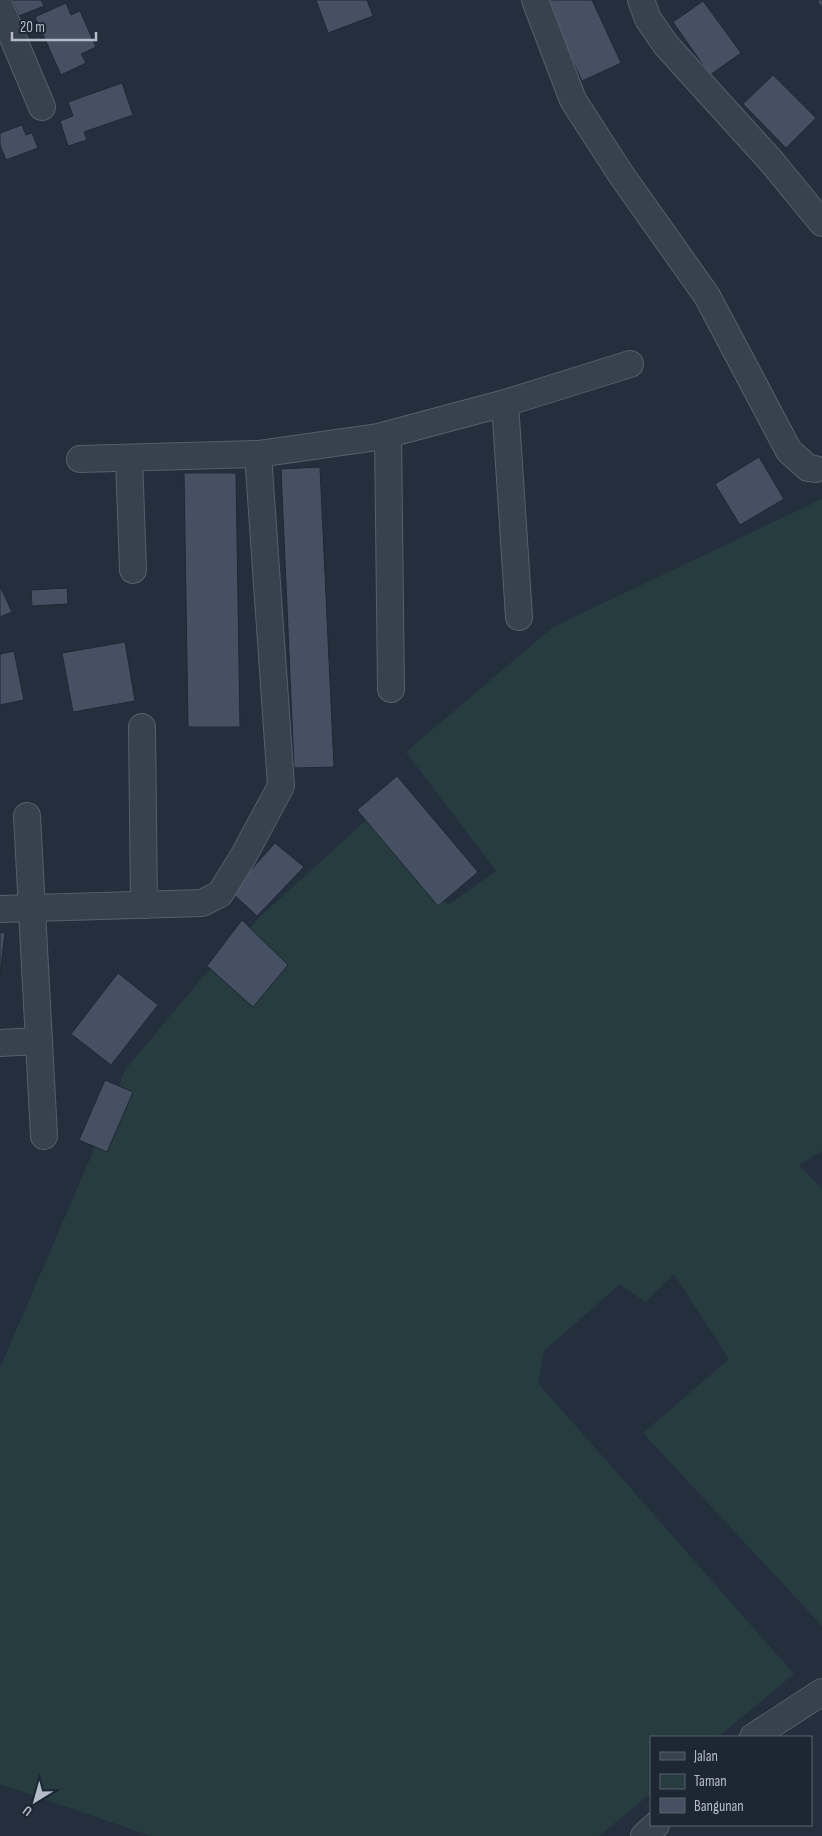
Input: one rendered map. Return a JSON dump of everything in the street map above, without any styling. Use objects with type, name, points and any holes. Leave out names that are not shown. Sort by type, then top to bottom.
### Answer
[{"type":"street","points":[[535,0],[572,100],[620,173],[707,296],[789,451],[808,468],[815,469]]},
{"type":"street","points":[[642,0],[648,19],[666,45],[754,142],[822,223]]},
{"type":"street","points":[[0,7],[42,108]]},
{"type":"street","points":[[80,459],[258,454],[378,438],[506,403],[630,364]]},
{"type":"street","points":[[506,403],[520,617]]},
{"type":"street","points":[[388,435],[391,689]]},
{"type":"street","points":[[0,909],[202,903],[220,894],[244,855],[280,786],[258,454]]},
{"type":"street","points":[[129,458],[132,570]]},
{"type":"street","points":[[142,727],[144,905]]},
{"type":"street","points":[[27,816],[44,1136]]},
{"type":"street","points":[[0,1043],[39,1041]]},
{"type":"street","points":[[755,1736],[822,1692]]},
{"type":"street","points":[[644,1836],[655,1826]]},
{"type":"green space","points":[[822,499],[822,1151],[799,1165],[822,1189],[822,1626],[643,1433],[729,1359],[674,1274],[645,1302],[620,1284],[544,1351],[538,1383],[794,1674],[719,1736],[650,1736],[650,1794],[599,1836],[151,1836],[0,1784],[0,1368],[89,1161],[125,1070],[201,979],[263,914],[374,813],[448,905],[496,871],[406,752],[553,627]]},
{"type":"building","points":[[12,0],[41,0],[44,6],[19,16]]},
{"type":"building","points":[[316,0],[367,0],[373,16],[328,33]]},
{"type":"building","points":[[544,0],[592,0],[621,63],[582,81]]},
{"type":"building","points":[[817,0],[822,0],[822,9]]},
{"type":"building","points":[[703,1],[741,53],[710,75],[673,22]]},
{"type":"building","points":[[66,3],[71,15],[80,11],[96,47],[81,54],[86,63],[61,75],[35,17]]},
{"type":"building","points":[[773,75],[816,118],[786,148],[743,104]]},
{"type":"building","points":[[122,83],[133,115],[84,132],[87,140],[68,146],[60,121],[73,116],[68,102]]},
{"type":"building","points":[[22,125],[26,135],[32,133],[38,148],[6,160],[0,145],[0,133]]},
{"type":"building","points":[[759,457],[784,499],[740,525],[715,484]]},
{"type":"building","points":[[320,467],[334,767],[294,768],[281,469]]},
{"type":"building","points":[[184,473],[236,473],[240,727],[188,727]]},
{"type":"building","points":[[0,586],[12,612],[0,617]]},
{"type":"building","points":[[67,588],[68,604],[32,606],[31,590]]},
{"type":"building","points":[[125,642],[135,701],[73,712],[62,653]]},
{"type":"building","points":[[14,651],[24,700],[0,705],[0,654]]},
{"type":"building","points":[[397,776],[478,872],[438,906],[357,810]]},
{"type":"building","points":[[275,843],[304,867],[257,916],[231,892]]},
{"type":"building","points":[[242,920],[288,965],[253,1007],[207,966]]},
{"type":"building","points":[[5,932],[0,975],[0,933]]},
{"type":"building","points":[[118,973],[158,1005],[111,1065],[71,1034]]},
{"type":"building","points":[[105,1080],[133,1092],[107,1152],[79,1140]]}]
